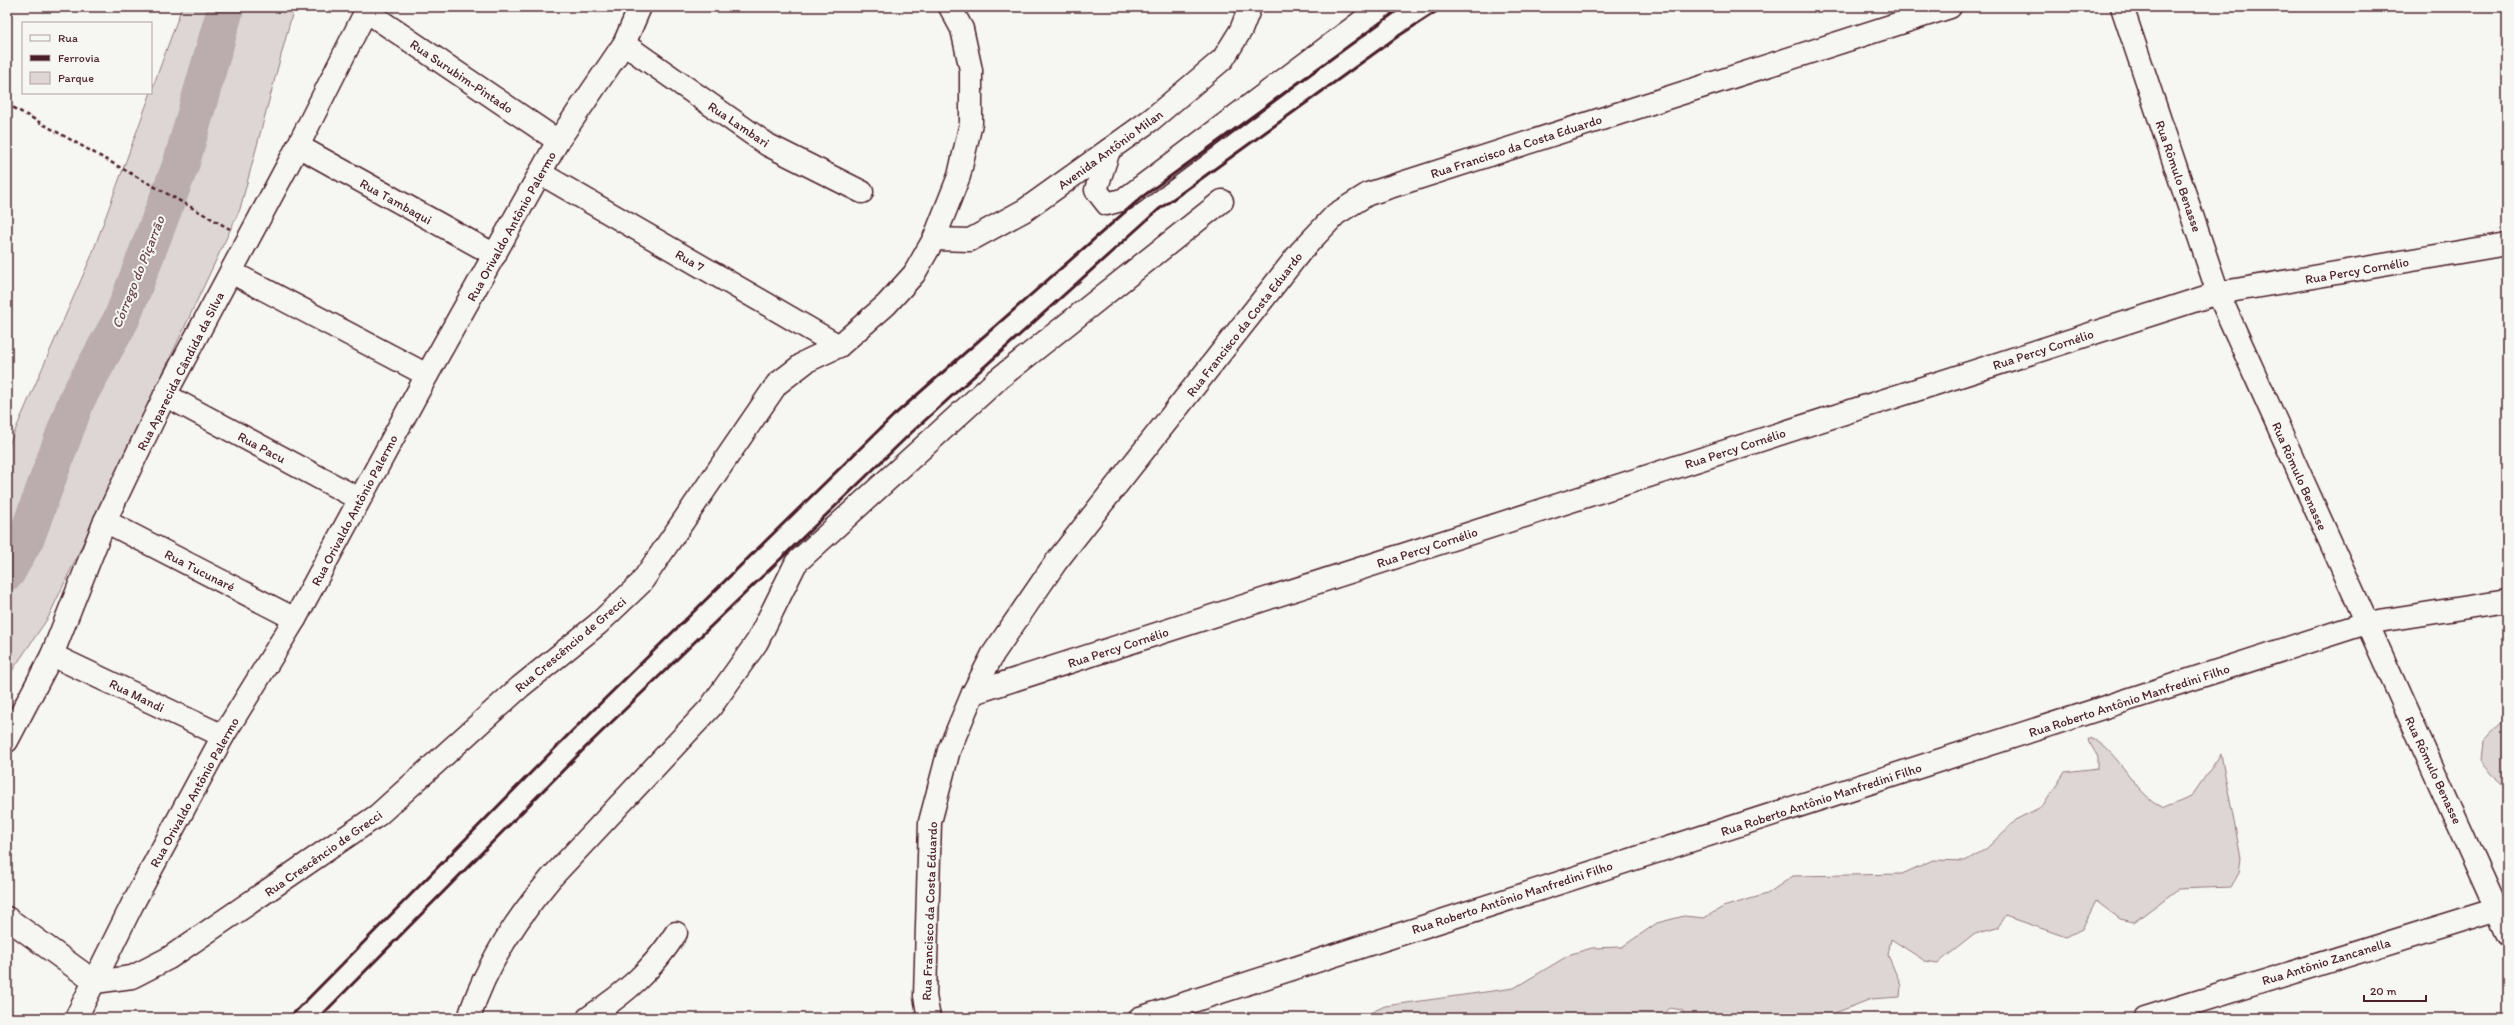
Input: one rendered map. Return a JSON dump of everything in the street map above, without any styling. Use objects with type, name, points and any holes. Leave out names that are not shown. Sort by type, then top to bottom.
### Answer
[{"type":"street","name":"Rua Crescêncio de Grecci","points":[[95,982],[132,977],[169,958],[378,815],[520,687],[598,624],[641,583],[777,384],[807,361],[839,346],[886,305],[914,274],[934,239],[959,176],[971,123],[971,70],[962,29],[950,7]]},
{"type":"street","name":"Avenida Antônio Milan","points":[[934,239],[970,240],[1025,210],[1152,119],[1223,59],[1241,30],[1250,7]]},
{"type":"street","points":[[1109,150],[1096,190],[1107,204],[1125,199],[1381,7]]},
{"type":"street","name":"Rua Francisco da Costa Eduardo","points":[[929,1018],[925,996],[930,822],[949,750],[973,693],[993,654],[1056,562],[1301,251],[1336,214],[1368,194],[1950,7]]},
{"type":"street","name":"Rua Rômulo Benasse","points":[[2122,7],[2218,293],[2366,622],[2502,907],[2507,933]]},
{"type":"street","name":"Rua Surubim-Pintado","points":[[367,9],[558,141]]},
{"type":"street","name":"Rua Aparecida Cândida da Silva","points":[[7,741],[52,654],[105,522],[165,395],[298,146],[367,9]]},
{"type":"street","name":"Rua Orivaldo Antônio Palermo","points":[[76,1018],[132,904],[223,736],[295,619],[427,375],[558,141],[624,44],[633,10]]},
{"type":"street","name":"Rua Lambari","points":[[624,44],[768,145],[862,192]]},
{"type":"street","name":"Rua Tambaqui","points":[[298,146],[495,255]]},
{"type":"street","name":"Rua 7","points":[[540,173],[839,346]]},
{"type":"street","points":[[469,1018],[476,996],[530,903],[710,708],[757,642],[796,563],[997,380],[1222,201]]},
{"type":"street","name":"Rua Percy Cornélio","points":[[973,693],[2218,293],[2507,244]]},
{"type":"street","points":[[231,272],[427,375]]},
{"type":"street","name":"Rua Pacu","points":[[165,395],[359,499]]},
{"type":"street","name":"Rua Tucunaré","points":[[105,522],[295,619]]},
{"type":"street","name":"Rua Roberto Antônio Manfredini Filho","points":[[1140,1018],[2366,622],[2507,601]]},
{"type":"street","name":"Rua Mandi","points":[[52,654],[223,736]]},
{"type":"street","name":"Rua Antônio Zancanella","points":[[2145,1018],[2502,907]]},
{"type":"street","points":[[7,918],[95,982]]},
{"type":"street","points":[[588,1018],[614,1000],[650,969],[676,933]]},
{"type":"path","points":[[7,104],[248,238]]},
{"type":"green space","points":[[182,7],[294,7],[240,209],[48,618],[7,678],[7,449],[91,257],[150,94],[152,94],[152,89]]},
{"type":"green space","points":[[2507,720],[2507,789],[2500,784],[2481,760],[2483,742],[2503,721]]},
{"type":"green space","points":[[2090,737],[2111,753],[2143,793],[2164,808],[2191,797],[2221,754],[2241,858],[2239,873],[2231,887],[2178,889],[2134,922],[2120,919],[2096,901],[2082,929],[2066,937],[2006,916],[1997,928],[1975,934],[1938,963],[1925,961],[1891,939],[1888,955],[1901,986],[1900,997],[1871,999],[1822,1018],[1686,1018],[1682,1010],[1670,1008],[1661,1018],[1359,1018],[1385,1006],[1514,988],[1571,954],[1592,948],[1622,947],[1657,923],[1684,916],[1704,918],[1723,907],[1767,894],[1793,876],[1902,874],[1933,860],[1965,861],[1986,849],[2017,819],[2043,806],[2065,772],[2098,768],[2098,757],[2088,740]]},
{"type":"waterway","name":"Córrego do Piçarrão","points":[[7,572],[27,536],[77,399],[122,318],[181,164],[226,7]]},
{"type":"railway","points":[[289,1018],[570,733],[893,416],[1142,197],[1402,7]]},
{"type":"railway","points":[[319,1018],[586,747],[911,433],[1158,210],[1397,37],[1443,7]]}]
